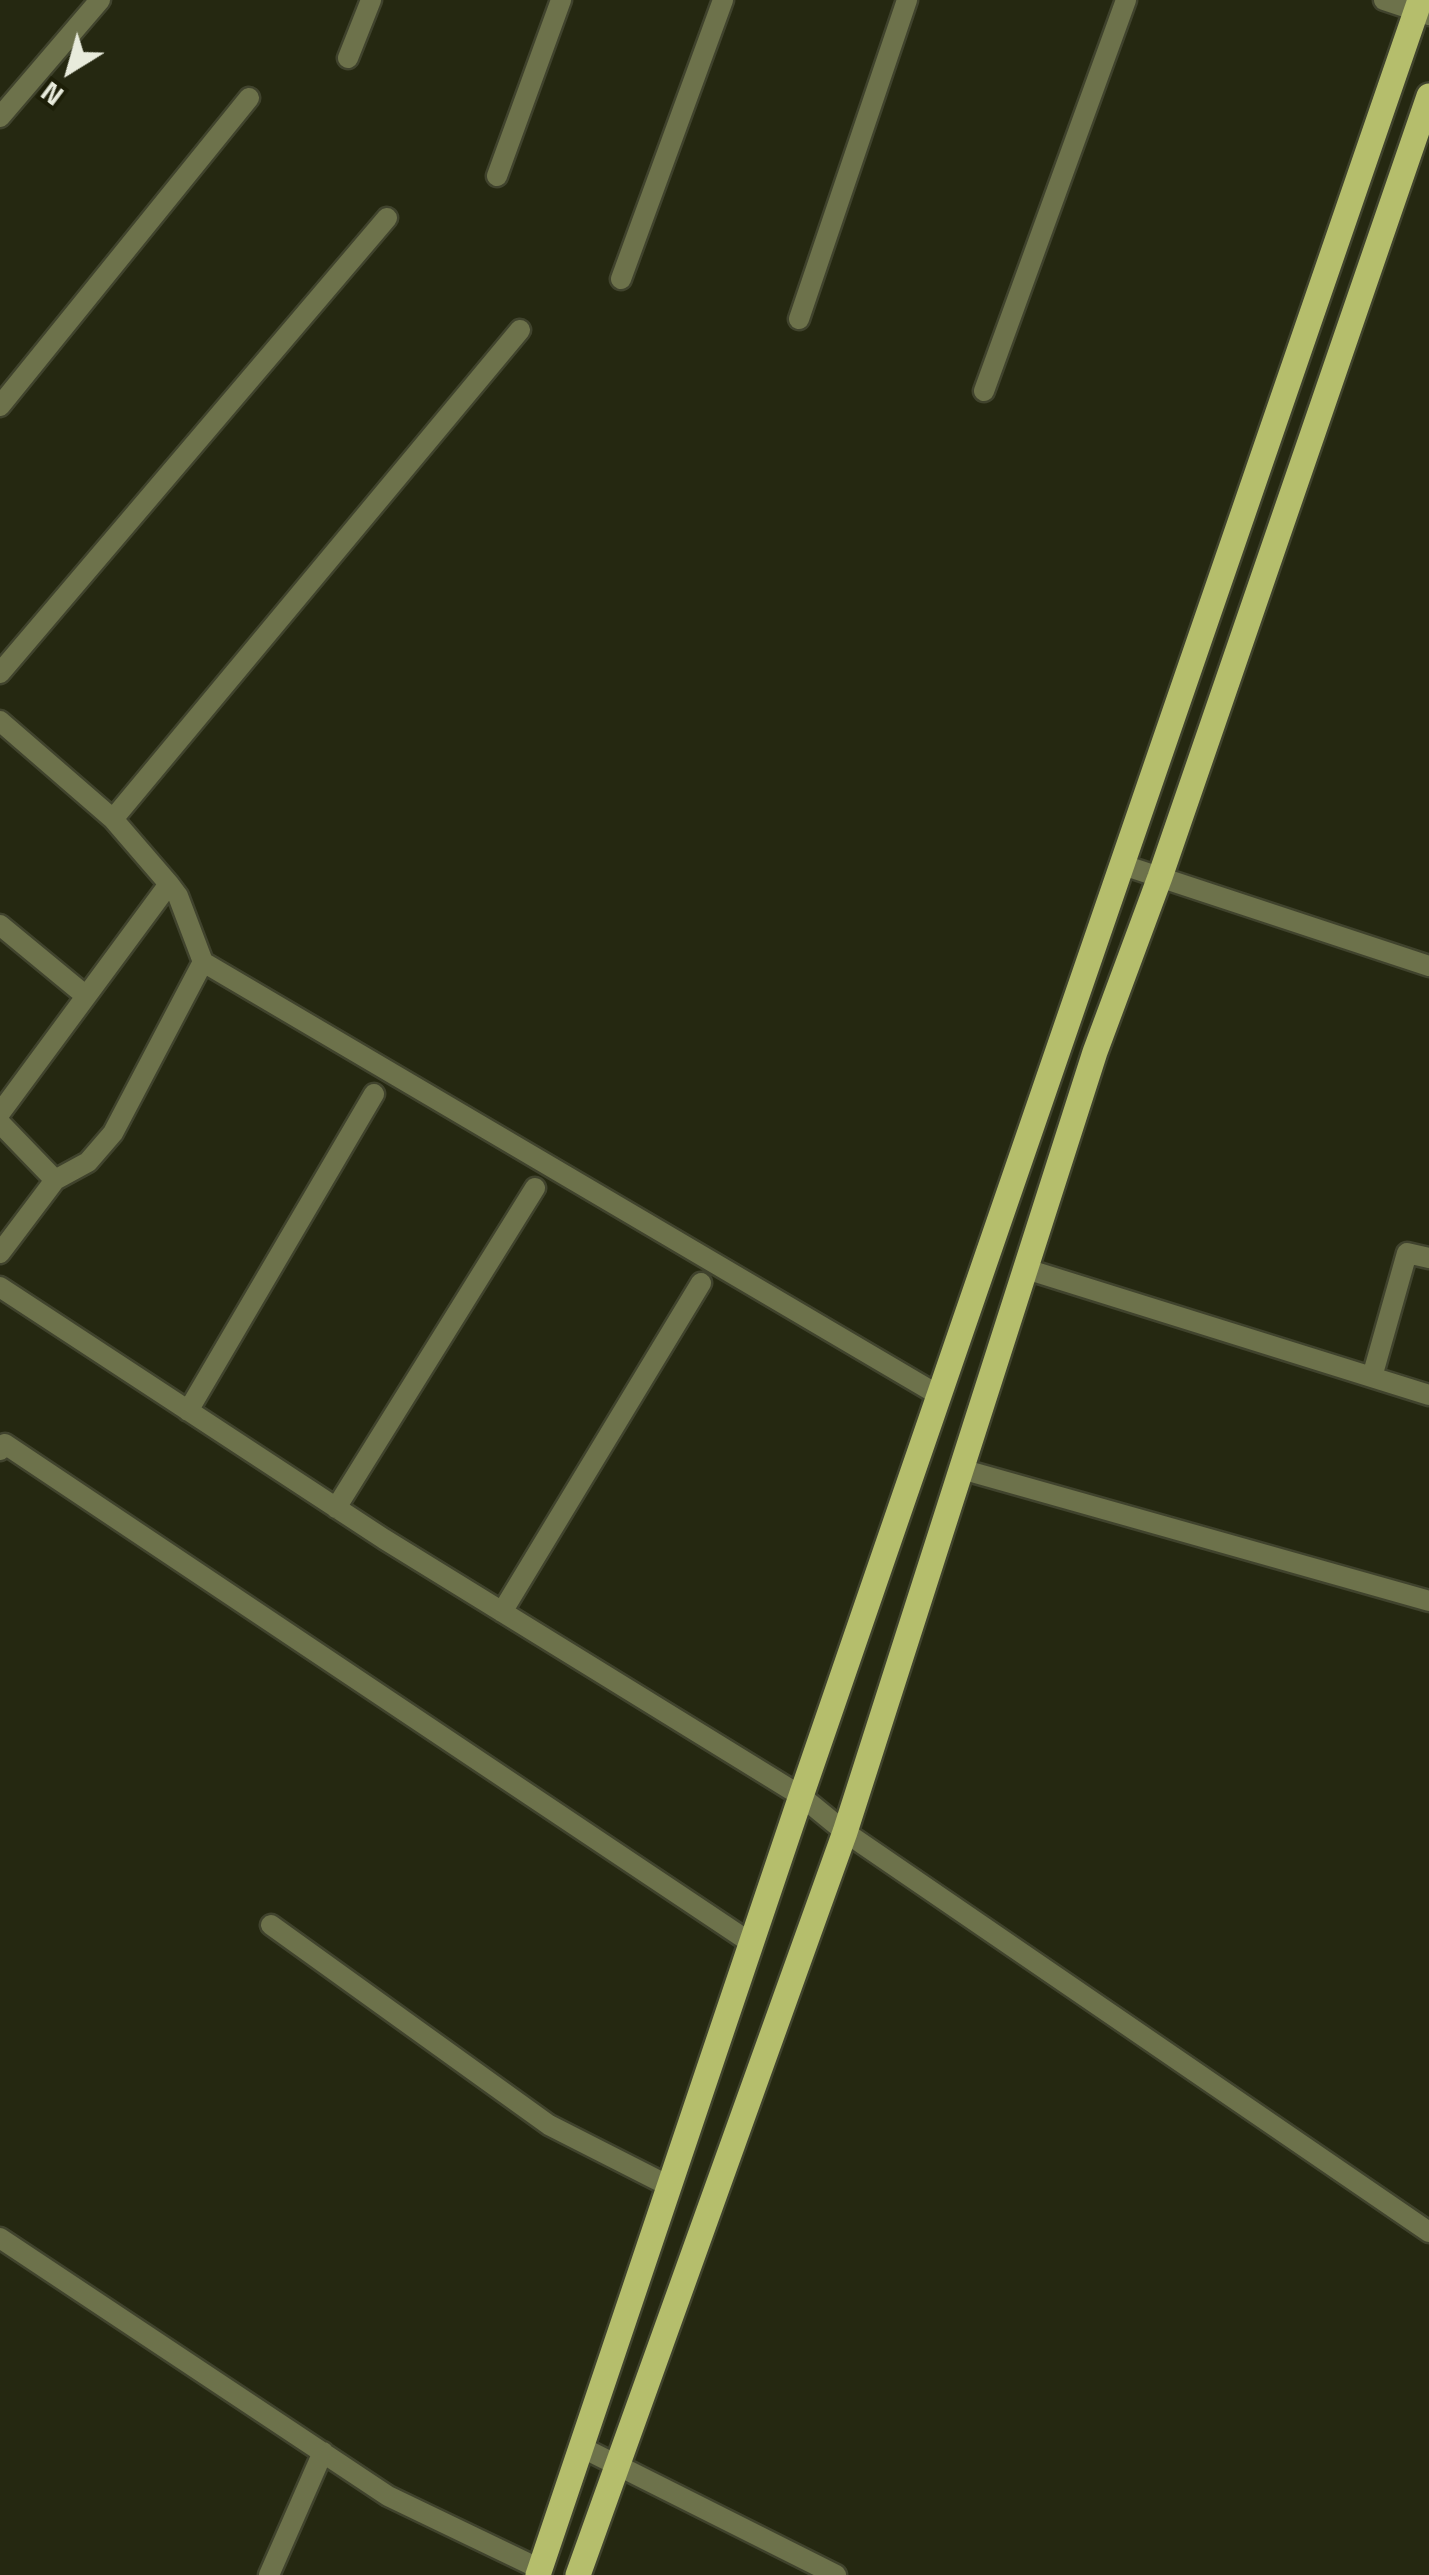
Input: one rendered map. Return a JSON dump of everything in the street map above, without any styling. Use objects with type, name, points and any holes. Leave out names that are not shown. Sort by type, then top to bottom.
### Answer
[{"type":"main road","points":[[539,2572],[801,1796],[1422,9]]},
{"type":"main road","points":[[578,2575],[845,1832],[1095,1052],[1160,877],[1429,96]]},
{"type":"street","points":[[0,117],[100,0]]},
{"type":"street","points":[[348,58],[370,0]]},
{"type":"street","points":[[498,176],[561,0]]},
{"type":"street","points":[[621,278],[723,0]]},
{"type":"street","points":[[798,319],[907,0]]},
{"type":"street","points":[[984,391],[1126,0]]},
{"type":"street","points":[[1384,0],[1422,9]]},
{"type":"street","points":[[0,406],[250,98]]},
{"type":"street","points":[[0,673],[388,218]]},
{"type":"street","points":[[114,819],[520,330]]},
{"type":"street","points":[[0,721],[114,819],[169,884],[178,896],[203,962],[940,1396]]},
{"type":"street","points":[[1123,865],[1429,966]]},
{"type":"street","points":[[0,1112],[169,884]]},
{"type":"street","points":[[0,926],[86,996]]},
{"type":"street","points":[[0,1253],[55,1180],[88,1162],[113,1133],[203,962]]},
{"type":"street","points":[[188,1410],[374,1094]]},
{"type":"street","points":[[0,1123],[55,1180]]},
{"type":"street","points":[[336,1508],[535,1188]]},
{"type":"street","points":[[1372,1377],[1406,1252],[1429,1258]]},
{"type":"street","points":[[1026,1269],[1429,1395]]},
{"type":"street","points":[[502,1612],[700,1283]]},
{"type":"street","points":[[0,1287],[336,1508],[801,1796],[845,1832],[1429,2232]]},
{"type":"street","points":[[2,1445],[751,1943]]},
{"type":"street","points":[[961,1469],[1429,1601]]},
{"type":"street","points":[[271,1924],[549,2125],[669,2186]]},
{"type":"street","points":[[0,2238],[388,2496],[539,2572]]},
{"type":"street","points":[[580,2448],[836,2575]]},
{"type":"street","points":[[268,2575],[322,2452]]}]
